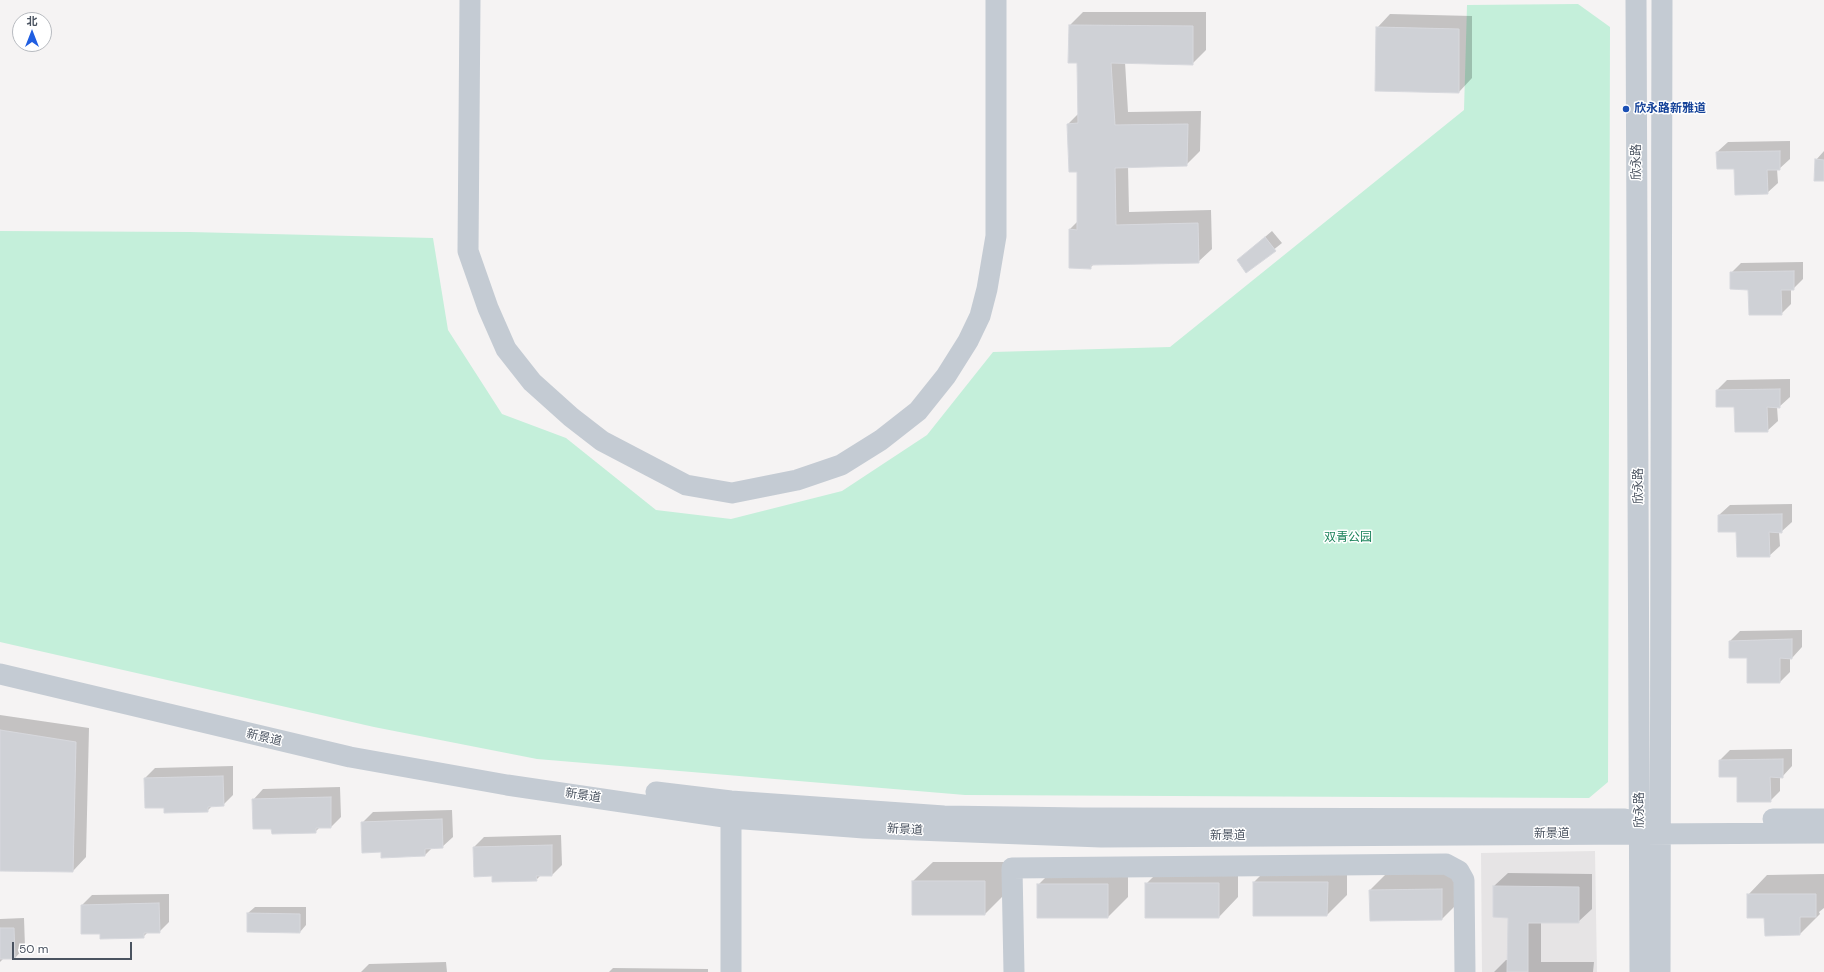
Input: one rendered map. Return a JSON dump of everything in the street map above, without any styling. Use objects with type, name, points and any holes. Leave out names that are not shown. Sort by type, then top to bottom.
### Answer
[{"type":"street","points":[[470,0],[468,251],[488,308],[506,349],[532,382],[571,417],[602,441],[686,486],[732,493],[797,480],[841,465],[881,440],[918,411],[946,376],[968,341],[980,316],[989,281],[995,248],[996,0]]},
{"type":"street","name":"欣永路","points":[[1636,0],[1650,826],[1660,972]]},
{"type":"street","name":"欣永路","points":[[1640,972],[1650,826],[1662,0]]},
{"type":"street","name":"新景道","points":[[0,661],[281,730],[531,776],[738,810],[864,828],[1101,837],[1650,826],[1824,819]]},
{"type":"street","name":"新景道","points":[[0,674],[350,757],[507,785],[738,810]]},
{"type":"street","points":[[730,972],[738,810]]},
{"type":"street","points":[[738,810],[743,972]]},
{"type":"street","name":"新景道","points":[[1650,826],[1824,833]]},
{"type":"street","points":[[1014,972],[1012,868],[1446,864],[1459,871],[1464,880],[1465,972]]},
{"type":"shaded area","points":[[1595,851],[1597,972],[1482,972],[1481,853]]},
{"type":"green space","name":"双青公园","points":[[1578,4],[1610,27],[1608,782],[1589,798],[965,795],[537,759],[374,727],[0,642],[0,231],[190,232],[433,238],[448,330],[502,414],[566,438],[656,510],[731,519],[842,491],[927,435],[993,352],[1170,347],[1464,110],[1467,5]]},
{"type":"building","points":[[1069,25],[1193,26],[1193,65],[1111,63],[1115,125],[1188,124],[1187,166],[1115,168],[1116,225],[1198,223],[1199,263],[1091,265],[1091,269],[1069,268],[1069,229],[1077,230],[1077,172],[1069,172],[1067,124],[1078,123],[1077,63],[1068,63]]},
{"type":"building","points":[[1376,27],[1459,29],[1459,93],[1375,91]]},
{"type":"building","points":[[1780,151],[1780,170],[1767,170],[1768,194],[1735,195],[1734,169],[1717,169],[1716,152]]},
{"type":"building","points":[[1815,159],[1824,160],[1824,181],[1814,181]]},
{"type":"building","points":[[1265,237],[1276,251],[1246,273],[1237,260]]},
{"type":"building","points":[[1794,271],[1794,290],[1781,290],[1782,315],[1749,315],[1748,290],[1730,289],[1730,272]]},
{"type":"building","points":[[1780,389],[1780,408],[1767,407],[1768,432],[1735,432],[1734,407],[1716,407],[1716,390]]},
{"type":"building","points":[[1782,514],[1782,533],[1769,532],[1770,557],[1737,557],[1736,532],[1718,532],[1718,515]]},
{"type":"building","points":[[1792,639],[1792,659],[1780,658],[1780,683],[1747,683],[1747,658],[1729,658],[1729,641]]},
{"type":"building","points":[[0,730],[76,742],[73,872],[0,871]]},
{"type":"building","points":[[1783,759],[1783,778],[1770,777],[1771,802],[1737,802],[1737,777],[1719,777],[1719,760]]},
{"type":"building","points":[[223,776],[224,806],[208,807],[208,812],[164,813],[164,808],[145,808],[144,778]]},
{"type":"building","points":[[331,797],[331,828],[316,828],[316,833],[272,834],[271,829],[253,829],[252,799]]},
{"type":"building","points":[[442,819],[443,848],[425,849],[425,856],[381,858],[381,852],[362,853],[361,822]]},
{"type":"building","points":[[552,845],[552,876],[536,876],[537,881],[492,882],[492,876],[474,877],[473,847]]},
{"type":"building","points":[[912,881],[985,881],[985,915],[912,915]]},
{"type":"building","points":[[1253,882],[1328,882],[1327,916],[1253,916]]},
{"type":"building","points":[[1145,883],[1219,883],[1219,918],[1145,918]]},
{"type":"building","points":[[1037,884],[1108,884],[1108,918],[1037,918]]},
{"type":"building","points":[[1493,886],[1579,887],[1579,923],[1528,923],[1528,972],[1507,972],[1508,918],[1493,917]]},
{"type":"building","points":[[1442,889],[1442,920],[1370,921],[1369,890]]},
{"type":"building","points":[[1747,894],[1816,894],[1816,917],[1800,917],[1800,935],[1765,936],[1764,918],[1747,918]]},
{"type":"building","points":[[159,903],[160,933],[144,933],[144,938],[100,939],[100,934],[81,934],[81,905]]},
{"type":"building","points":[[247,913],[300,914],[300,933],[247,932]]},
{"type":"building","points":[[0,928],[14,928],[15,959],[0,959]]},
{"type":"place","name":"欣永路新雅道","points":[[1626,109]]}]
